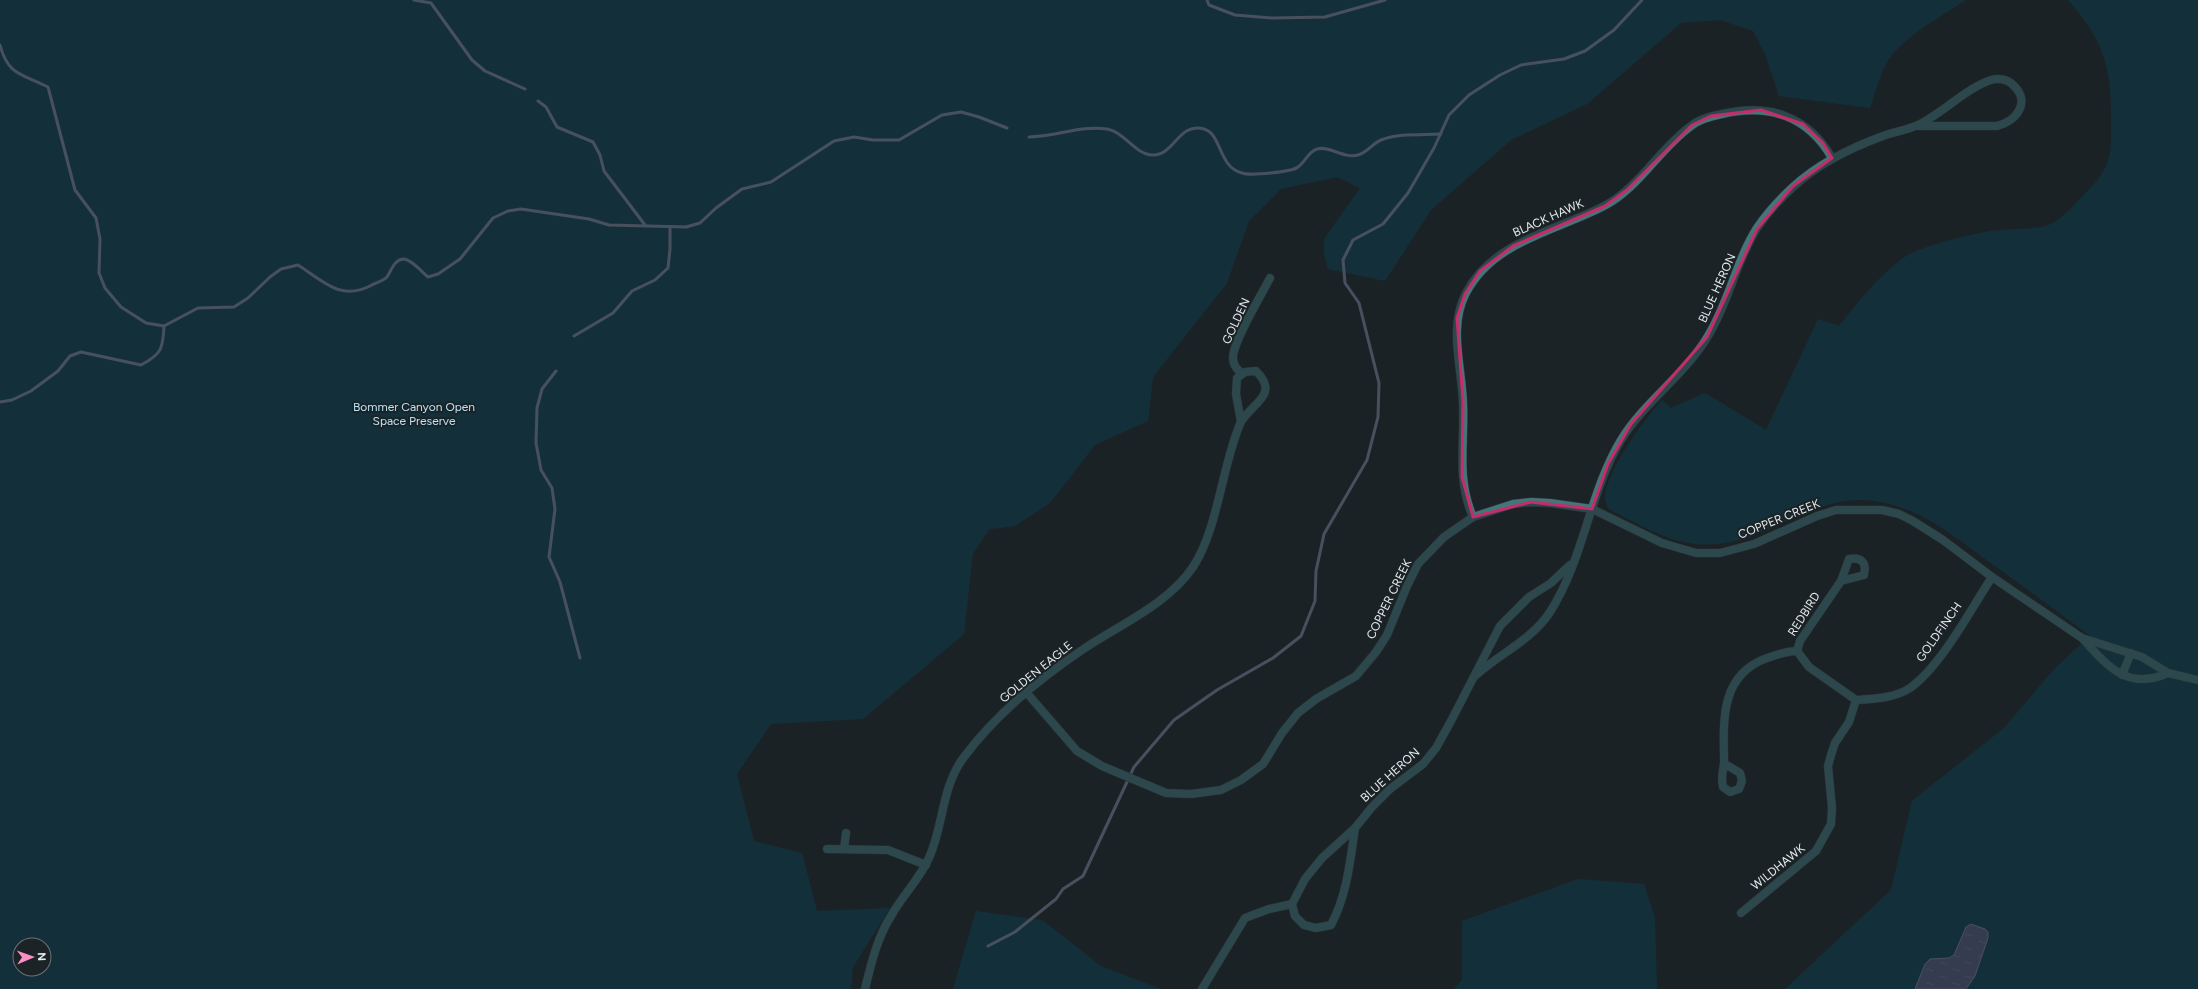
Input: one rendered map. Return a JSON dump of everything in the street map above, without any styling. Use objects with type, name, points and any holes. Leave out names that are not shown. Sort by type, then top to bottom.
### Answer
[{"type":"street","name":"BLUE HERON","points":[[1475,676],[1493,660],[1526,639],[1550,613],[1574,561],[1608,464],[1631,424],[1708,338],[1757,229],[1774,206],[1794,186],[1832,158],[1849,149],[1917,126],[1992,80],[2002,79],[2009,81],[2015,86],[2020,95],[2022,105],[2017,116],[2008,124],[1997,126],[1917,126]]},
{"type":"street","name":"BLACK HAWK","points":[[1473,517],[1468,506],[1462,477],[1463,401],[1457,344],[1457,318],[1465,294],[1480,271],[1513,246],[1605,206],[1627,190],[1672,142],[1692,125],[1711,116],[1733,111],[1761,110],[1786,116],[1803,124],[1823,143],[1832,158]]},
{"type":"street","name":"GOLDEN","points":[[1242,374],[1234,365],[1233,356],[1270,278]]},
{"type":"street","name":"GOLDEN EAGLE","points":[[865,989],[879,939],[891,916],[920,877],[930,856],[944,800],[953,775],[964,758],[991,725],[1026,692],[1084,649],[1166,596],[1180,583],[1194,566],[1206,538],[1241,422],[1263,397],[1266,388],[1263,377],[1256,370],[1242,374],[1237,378],[1236,394],[1241,422]]},
{"type":"street","name":"COPPER CREEK","points":[[1026,692],[1077,751],[1102,766],[1141,784],[1166,793],[1191,794],[1221,790],[1241,780],[1263,764],[1282,733],[1298,714],[1316,699],[1356,676],[1376,652],[1386,635],[1418,564],[1444,538],[1473,517],[1513,504],[1531,502],[1592,509],[1662,544],[1696,553],[1720,553],[1754,544],[1817,516],[1836,510],[1882,510],[1899,514],[1943,540],[2082,638],[2103,662],[2122,675],[2134,680],[2149,680],[2168,673]]},
{"type":"street","name":"BLUE HERON","points":[[1292,904],[1305,879],[1322,858],[1355,828],[1372,806],[1390,789],[1423,764],[1436,748],[1500,626],[1510,614],[1529,597],[1551,583],[1574,561]]},
{"type":"street","name":"GOLDFINCH","points":[[1856,700],[1894,694],[1909,688],[1920,679],[1938,659],[1992,576]]},
{"type":"street","name":"REDBIRD","points":[[1724,764],[1724,719],[1727,702],[1739,677],[1748,668],[1761,660],[1787,651],[1797,651],[1800,640],[1841,581]]},
{"type":"street","name":"COPPER CREEK","points":[[2082,638],[2142,657],[2168,673],[2198,680]]},
{"type":"street","points":[[1797,651],[1808,666],[1856,700]]},
{"type":"street","points":[[2122,675],[2131,653]]},
{"type":"street","name":"WILDHAWK","points":[[1741,913],[1816,851],[1825,838],[1831,824],[1832,808],[1828,766],[1835,743],[1849,722],[1856,700]]},
{"type":"street","points":[[1202,989],[1245,918],[1269,909],[1292,904],[1294,916],[1304,925],[1316,928],[1330,925],[1338,912],[1348,880],[1355,828]]},
{"type":"street","points":[[844,849],[846,833]]},
{"type":"street","points":[[827,849],[888,850],[926,865]]},
{"type":"highlighted area","points":[[1761,110],[1803,124],[1823,143],[1832,158],[1793,186],[1757,229],[1707,337],[1631,424],[1608,464],[1592,509],[1531,502],[1473,517],[1462,477],[1463,401],[1457,318],[1465,294],[1480,271],[1513,246],[1605,206],[1627,190],[1692,125],[1711,116]]},
{"type":"green space","name":"Bommer Canyon Open Space Preserve","points":[[0,0],[1966,0],[1913,35],[1894,52],[1882,73],[1870,108],[1779,96],[1765,54],[1753,31],[1720,20],[1681,23],[1587,104],[1511,140],[1431,210],[1385,281],[1328,269],[1324,253],[1324,239],[1360,188],[1337,177],[1281,189],[1249,221],[1227,283],[1153,377],[1148,421],[1095,445],[1050,503],[1015,526],[990,529],[973,553],[964,634],[863,719],[771,724],[737,774],[754,841],[802,853],[817,911],[890,908],[853,967],[851,989],[0,989]]},
{"type":"green space","points":[[2068,0],[2198,0],[2198,989],[1785,989],[1891,890],[1912,801],[2004,728],[2055,668],[2090,636],[1953,535],[1923,517],[1891,504],[1874,501],[1849,501],[1826,505],[1804,513],[1760,533],[1737,540],[1714,544],[1689,543],[1658,533],[1609,509],[1605,500],[1607,486],[1613,470],[1623,453],[1645,421],[1662,400],[1671,408],[1705,393],[1766,430],[1818,319],[1839,326],[1861,299],[1894,265],[1903,258],[1921,249],[1997,230],[2047,226],[2063,216],[2090,189],[2103,171],[2109,156],[2111,145],[2110,88],[2104,57],[2098,43],[2081,15]]},
{"type":"green space","points":[[1578,879],[1644,884],[1655,918],[1657,989],[1454,989],[1462,980],[1462,921]]},
{"type":"green space","points":[[976,911],[1042,920],[1101,966],[1161,989],[953,989]]},
{"type":"water","points":[[1971,924],[1985,929],[1988,932],[1988,938],[1975,976],[1966,989],[1915,989],[1925,964],[1930,959],[1949,958],[1954,955],[1966,927]]},
{"type":"waterway","points":[[414,0],[431,3],[472,60],[485,71],[525,89]]},
{"type":"waterway","points":[[1207,0],[1209,5],[1235,15],[1272,18],[1325,17],[1385,0]]},
{"type":"waterway","points":[[988,946],[1015,932],[1056,899],[1063,889],[1083,876],[1134,767],[1174,720],[1217,690],[1273,658],[1301,636],[1315,601],[1316,571],[1324,534],[1367,460],[1378,417],[1379,383],[1359,303],[1345,283],[1343,260],[1353,240],[1383,224],[1408,193],[1434,148],[1449,115],[1469,95],[1500,75],[1521,65],[1564,59],[1585,51],[1614,30],[1642,0]]},
{"type":"waterway","points":[[0,45],[7,63],[12,68],[18,73],[48,87],[75,190],[96,218],[100,239],[99,273],[105,288],[121,307],[146,323],[164,326],[198,308],[234,307],[248,298],[270,277],[281,269],[298,265],[324,283],[341,290],[350,291],[359,290],[383,280],[387,277],[397,261],[403,259],[413,263],[428,277],[438,274],[460,259],[493,218],[508,211],[521,209],[589,219],[609,225],[686,227],[700,223],[716,208],[742,189],[771,182],[834,141],[854,137],[873,140],[899,140],[942,115],[961,112],[1007,128]]},
{"type":"waterway","points":[[538,101],[546,107],[557,127],[593,142],[600,155],[604,171],[645,225]]},
{"type":"waterway","points":[[1029,137],[1097,128],[1107,129],[1119,134],[1135,148],[1147,154],[1153,155],[1160,154],[1167,150],[1182,134],[1188,130],[1195,128],[1204,129],[1210,132],[1214,137],[1224,158],[1234,170],[1246,174],[1262,174],[1294,169],[1298,167],[1314,150],[1317,149],[1322,148],[1352,156],[1361,154],[1378,141],[1388,138],[1403,135],[1441,134]]},
{"type":"waterway","points":[[574,336],[613,313],[632,291],[655,280],[668,268],[670,227]]},
{"type":"waterway","points":[[0,402],[12,400],[31,391],[58,371],[70,356],[81,352],[141,365],[157,354],[160,350],[163,340],[164,326]]},
{"type":"waterway","points":[[556,371],[542,389],[537,408],[536,443],[541,470],[552,488],[555,509],[549,557],[560,582],[580,658]]}]
